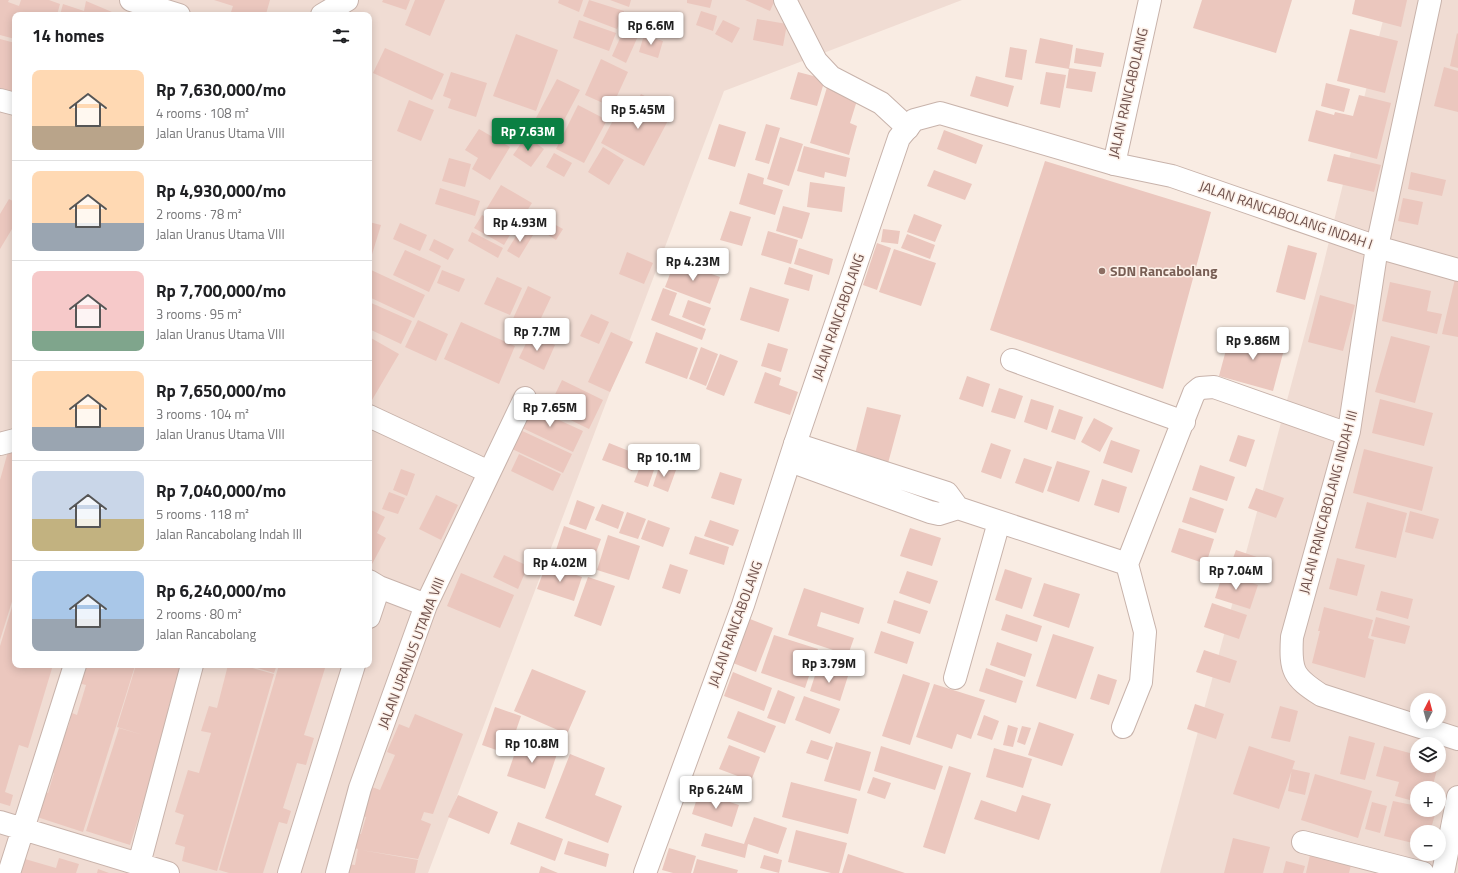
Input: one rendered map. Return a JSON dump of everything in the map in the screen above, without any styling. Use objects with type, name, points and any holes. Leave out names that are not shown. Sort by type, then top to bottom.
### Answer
[{"type":"street","points":[[131,0],[170,12]]},
{"type":"street","points":[[327,12],[346,0]]},
{"type":"street","points":[[785,0],[816,61],[831,77],[881,104],[908,128]]},
{"type":"street","name":"JALAN RANCABOLANG","points":[[645,873],[743,605],[792,452],[899,138],[914,120],[940,113],[1114,164],[1150,0]]},
{"type":"street","name":"JALAN RANCABOLANG INDAH III","points":[[1430,0],[1377,247],[1348,434],[1292,637],[1292,666],[1302,683],[1321,695],[1458,739]]},
{"type":"street","points":[[0,100],[12,103]]},
{"type":"street","name":"JALAN RANCABOLANG INDAH I","points":[[1114,164],[1172,176],[1377,247],[1458,270]]},
{"type":"street","points":[[1012,360],[1184,422]]},
{"type":"street","points":[[1123,727],[1141,682],[1145,632],[1127,564],[1184,422],[1194,393],[1200,388],[1214,387],[1348,434]]},
{"type":"street","name":"JALAN URANUS UTAMA VIII","points":[[337,873],[360,788],[426,605],[525,398]]},
{"type":"street","points":[[372,417],[489,472]]},
{"type":"street","points":[[0,444],[12,441]]},
{"type":"street","points":[[792,452],[930,512],[939,514],[958,508],[1127,564]]},
{"type":"street","points":[[954,678],[999,522]]},
{"type":"street","points":[[372,597],[374,584],[426,605]]},
{"type":"street","points":[[9,873],[73,668]]},
{"type":"street","points":[[139,864],[191,668]]},
{"type":"street","points":[[289,873],[353,668]]},
{"type":"street","points":[[1443,873],[1458,797]]},
{"type":"street","points":[[0,822],[168,873]]},
{"type":"street","points":[[1303,842],[1422,873]]},
{"type":"shaded area","points":[[0,0],[962,0],[724,91],[428,873],[0,873]]},
{"type":"shaded area","points":[[1388,0],[1458,0],[1458,873],[1160,873],[1322,270]]},
{"type":"building","points":[[0,0],[9,0],[8,2],[19,6],[21,0],[49,0],[60,4],[58,12],[12,12],[12,38],[0,35]]},
{"type":"building","points":[[214,0],[270,0],[267,12],[231,12],[233,6]]},
{"type":"building","points":[[383,0],[410,0],[406,10],[382,2]]},
{"type":"building","points":[[415,0],[445,0],[430,36],[405,25]]},
{"type":"building","points":[[559,0],[583,0],[579,12],[558,3]]},
{"type":"building","points":[[589,0],[624,11],[617,29],[583,16]]},
{"type":"building","points":[[610,0],[631,0],[629,7]]},
{"type":"building","points":[[687,0],[712,0],[710,8],[687,3]]},
{"type":"building","points":[[745,0],[775,0],[770,11]]},
{"type":"building","points":[[1202,0],[1292,0],[1276,53],[1193,28]]},
{"type":"building","points":[[1355,0],[1407,0],[1401,27],[1352,14]]},
{"type":"building","points":[[86,1],[112,12],[61,12],[63,4],[84,11]]},
{"type":"building","points":[[701,11],[717,16],[713,31],[696,25]]},
{"type":"building","points":[[629,18],[643,25],[626,63],[612,56]]},
{"type":"building","points":[[757,19],[787,24],[783,46],[753,40]]},
{"type":"building","points":[[579,20],[616,33],[609,51],[573,38]]},
{"type":"building","points":[[723,20],[740,28],[732,43],[715,34]]},
{"type":"building","points":[[1350,29],[1398,41],[1385,93],[1337,81]]},
{"type":"building","points":[[1457,33],[1458,34],[1458,68],[1450,66]]},
{"type":"building","points":[[516,34],[558,50],[536,111],[493,96]]},
{"type":"building","points":[[644,35],[663,41],[658,58],[639,52]]},
{"type":"building","points":[[1040,38],[1073,45],[1069,69],[1035,63]]},
{"type":"building","points":[[0,39],[12,42],[12,92],[0,88]]},
{"type":"building","points":[[1010,47],[1027,50],[1022,80],[1005,77]]},
{"type":"building","points":[[385,48],[444,74],[432,100],[373,73]]},
{"type":"building","points":[[1076,48],[1104,53],[1101,67],[1074,63]]},
{"type":"building","points":[[601,59],[628,72],[612,107],[585,95]]},
{"type":"building","points":[[1444,67],[1458,71],[1458,112],[1434,106]]},
{"type":"building","points":[[1069,68],[1096,72],[1092,92],[1066,88]]},
{"type":"building","points":[[451,72],[487,83],[476,117],[448,108],[451,99],[443,96]]},
{"type":"building","points":[[798,72],[825,79],[817,106],[790,99]]},
{"type":"building","points":[[1046,72],[1066,75],[1060,108],[1040,104]]},
{"type":"building","points":[[976,76],[1014,86],[1008,107],[970,96]]},
{"type":"building","points":[[557,79],[580,90],[553,141],[530,129]]},
{"type":"building","points":[[1326,83],[1350,89],[1344,112],[1321,106]]},
{"type":"building","points":[[828,84],[859,94],[850,123],[857,126],[849,155],[810,143]]},
{"type":"building","points":[[641,94],[673,111],[644,166],[601,143],[619,109],[630,115]]},
{"type":"building","points":[[1359,95],[1391,103],[1377,159],[1308,141],[1316,110],[1334,115],[1335,112],[1353,116]]},
{"type":"building","points":[[409,100],[434,110],[421,141],[397,131]]},
{"type":"building","points":[[578,105],[607,120],[584,163],[556,149]]},
{"type":"building","points":[[719,124],[746,132],[735,167],[708,159]]},
{"type":"building","points":[[766,124],[780,128],[769,164],[755,160]]},
{"type":"building","points":[[479,129],[510,147],[490,180],[472,169],[478,158],[465,150]]},
{"type":"building","points":[[944,130],[983,145],[976,164],[937,149]]},
{"type":"building","points":[[526,136],[544,149],[531,167],[513,155]]},
{"type":"building","points":[[780,137],[803,144],[789,186],[767,179]]},
{"type":"building","points":[[804,146],[850,158],[846,177],[825,172],[824,178],[797,171]]},
{"type":"building","points":[[603,147],[624,160],[609,185],[588,172]]},
{"type":"building","points":[[554,153],[572,163],[564,177],[546,167]]},
{"type":"building","points":[[1334,154],[1381,165],[1374,192],[1327,181]]},
{"type":"building","points":[[449,158],[471,164],[465,187],[442,181]]},
{"type":"building","name":"SDN Rancabolang","points":[[1045,161],[1211,212],[1163,389],[990,330]]},
{"type":"building","points":[[934,170],[972,184],[965,200],[927,186]]},
{"type":"building","points":[[1411,172],[1446,180],[1442,196],[1408,189]]},
{"type":"building","points":[[748,173],[764,178],[763,184],[783,190],[775,215],[739,204]]},
{"type":"building","points":[[810,182],[845,187],[842,212],[807,207]]},
{"type":"building","points":[[501,185],[532,203],[514,231],[484,213]]},
{"type":"building","points":[[440,188],[480,201],[475,216],[435,204]]},
{"type":"building","points":[[1403,198],[1423,202],[1418,225],[1398,221]]},
{"type":"building","points":[[9,199],[12,200],[12,229],[0,249],[0,214]]},
{"type":"building","points":[[783,206],[810,213],[802,239],[776,231]]},
{"type":"building","points":[[730,211],[751,217],[742,246],[720,240]]},
{"type":"building","points":[[914,214],[942,225],[935,242],[907,232]]},
{"type":"building","points":[[482,215],[511,233],[504,245],[474,228]]},
{"type":"building","points":[[543,218],[563,229],[556,240],[537,228]]},
{"type":"building","points":[[372,223],[381,225],[372,254]]},
{"type":"building","points":[[400,223],[427,235],[420,251],[393,239]]},
{"type":"building","points":[[521,228],[533,235],[519,258],[507,251]]},
{"type":"building","points":[[883,229],[900,231],[898,244],[881,242]]},
{"type":"building","points":[[768,231],[798,240],[791,264],[761,255]]},
{"type":"building","points":[[472,232],[503,248],[498,258],[468,241]]},
{"type":"building","points":[[907,234],[935,245],[930,259],[901,248]]},
{"type":"building","points":[[434,239],[454,249],[448,260],[429,250]]},
{"type":"building","points":[[877,243],[891,248],[877,290],[863,285]]},
{"type":"building","points":[[1288,245],[1317,253],[1305,300],[1276,292]]},
{"type":"building","points":[[799,248],[833,259],[829,275],[794,264]]},
{"type":"building","points":[[894,249],[936,263],[921,306],[879,292]]},
{"type":"building","points":[[405,250],[441,266],[429,292],[393,275]]},
{"type":"building","points":[[627,252],[653,263],[644,284],[619,274]]},
{"type":"building","points":[[675,261],[720,277],[710,304],[665,287]]},
{"type":"building","points":[[789,267],[813,275],[809,291],[784,284]]},
{"type":"building","points":[[372,270],[425,295],[414,318],[372,298]]},
{"type":"building","points":[[442,270],[465,279],[459,292],[437,283]]},
{"type":"building","points":[[497,277],[522,288],[510,315],[484,304]]},
{"type":"building","points":[[1455,279],[1458,279],[1458,337],[1442,334]]},
{"type":"building","points":[[1390,282],[1431,291],[1427,311],[1442,314],[1437,334],[1382,321]]},
{"type":"building","points":[[528,286],[551,297],[534,333],[511,323]]},
{"type":"building","points":[[750,287],[789,299],[779,332],[740,320]]},
{"type":"building","points":[[663,288],[677,293],[669,315],[706,329],[702,340],[651,320]]},
{"type":"building","points":[[1320,295],[1355,305],[1343,351],[1308,342]]},
{"type":"building","points":[[688,300],[711,308],[704,326],[682,317]]},
{"type":"building","points":[[372,303],[412,321],[401,344],[372,330]]},
{"type":"building","points":[[591,314],[609,322],[599,344],[580,336]]},
{"type":"building","points":[[418,320],[448,334],[436,361],[405,347]]},
{"type":"building","points":[[461,322],[515,346],[499,384],[444,359]]},
{"type":"building","points":[[611,332],[633,342],[610,392],[588,382]]},
{"type":"building","points":[[656,332],[698,348],[687,379],[645,363]]},
{"type":"building","points":[[1253,334],[1286,342],[1273,391],[1219,376],[1230,335],[1251,341]]},
{"type":"building","points":[[530,335],[555,345],[544,370],[519,358]]},
{"type":"building","points":[[1391,336],[1430,346],[1415,403],[1375,392]]},
{"type":"building","points":[[372,339],[399,354],[372,400]]},
{"type":"building","points":[[768,343],[788,349],[781,372],[761,366]]},
{"type":"building","points":[[701,347],[718,354],[706,386],[689,379]]},
{"type":"building","points":[[720,354],[738,361],[724,396],[706,389]]},
{"type":"building","points":[[765,372],[781,378],[779,385],[798,392],[790,415],[754,403]]},
{"type":"building","points":[[967,376],[990,384],[983,407],[959,399]]},
{"type":"building","points":[[562,380],[603,400],[589,429],[548,409]]},
{"type":"building","points":[[999,388],[1023,396],[1015,419],[991,412]]},
{"type":"building","points":[[1031,399],[1054,406],[1047,430],[1024,422]]},
{"type":"building","points":[[1380,399],[1433,413],[1424,446],[1372,433]]},
{"type":"building","points":[[526,405],[583,431],[573,452],[516,425]]},
{"type":"building","points":[[867,407],[901,415],[887,467],[854,458]]},
{"type":"building","points":[[1059,409],[1083,417],[1075,440],[1051,432]]},
{"type":"building","points":[[1094,418],[1113,428],[1100,452],[1081,442]]},
{"type":"building","points":[[518,429],[572,454],[563,473],[510,448]]},
{"type":"building","points":[[1238,435],[1255,440],[1246,467],[1229,461]]},
{"type":"building","points":[[1111,440],[1140,450],[1132,473],[1103,463]]},
{"type":"building","points":[[609,443],[639,455],[632,471],[602,460]]},
{"type":"building","points":[[991,443],[1011,450],[1001,479],[981,472]]},
{"type":"building","points":[[9,448],[12,449],[12,602],[0,640],[0,480]]},
{"type":"building","points":[[1364,449],[1433,467],[1422,511],[1353,493]]},
{"type":"building","points":[[519,454],[561,474],[553,491],[511,471]]},
{"type":"building","points":[[1024,458],[1052,467],[1043,493],[1015,483]]},
{"type":"building","points":[[643,459],[656,464],[648,487],[634,482]]},
{"type":"building","points":[[1057,461],[1090,471],[1079,502],[1047,491]]},
{"type":"building","points":[[660,464],[676,470],[668,492],[653,486]]},
{"type":"building","points":[[1200,465],[1235,477],[1227,501],[1192,490]]},
{"type":"building","points":[[401,469],[415,474],[407,496],[393,490]]},
{"type":"building","points":[[720,472],[742,479],[734,505],[711,498]]},
{"type":"building","points":[[1102,479],[1127,487],[1119,513],[1094,505]]},
{"type":"building","points":[[1256,488],[1284,498],[1276,518],[1248,508]]},
{"type":"building","points":[[389,492],[405,498],[398,514],[382,509]]},
{"type":"building","points":[[436,495],[458,505],[441,540],[419,529]]},
{"type":"building","points":[[1190,497],[1224,509],[1216,533],[1182,522]]},
{"type":"building","points":[[577,500],[595,507],[586,530],[569,524]]},
{"type":"building","points":[[1367,502],[1407,513],[1396,558],[1355,548]]},
{"type":"building","points":[[602,504],[624,512],[618,529],[595,520]]},
{"type":"building","points":[[372,510],[385,517],[377,533],[386,538],[372,564]]},
{"type":"building","points":[[1410,511],[1439,519],[1433,539],[1405,532]]},
{"type":"building","points":[[627,512],[646,519],[638,539],[619,533]]},
{"type":"building","points":[[648,520],[670,528],[663,547],[641,539]]},
{"type":"building","points":[[710,520],[739,530],[733,546],[704,536]]},
{"type":"building","points":[[564,526],[601,539],[588,574],[552,562]]},
{"type":"building","points":[[910,528],[941,538],[932,566],[900,556]]},
{"type":"building","points":[[1179,528],[1214,539],[1206,564],[1171,552]]},
{"type":"building","points":[[608,535],[640,546],[629,580],[597,570]]},
{"type":"building","points":[[695,536],[729,547],[724,565],[689,554]]},
{"type":"building","points":[[1236,550],[1263,559],[1257,579],[1229,569]]},
{"type":"building","points":[[504,555],[528,566],[518,589],[493,577]]},
{"type":"building","points":[[1337,558],[1365,565],[1357,596],[1329,589]]},
{"type":"building","points":[[670,564],[688,570],[680,594],[662,588]]},
{"type":"building","points":[[546,565],[582,577],[574,601],[537,589]]},
{"type":"building","points":[[1005,569],[1032,578],[1022,609],[995,600]]},
{"type":"building","points":[[907,571],[938,581],[930,604],[899,593]]},
{"type":"building","points":[[461,573],[514,595],[500,628],[447,606]]},
{"type":"building","points":[[1223,573],[1258,585],[1250,609],[1215,598]]},
{"type":"building","points":[[588,577],[615,586],[601,626],[574,616]]},
{"type":"building","points":[[1044,583],[1080,594],[1069,628],[1033,616]]},
{"type":"building","points":[[804,588],[864,608],[859,624],[821,612],[817,626],[854,638],[848,655],[788,635]]},
{"type":"building","points":[[1381,591],[1413,599],[1408,619],[1376,610]]},
{"type":"building","points":[[894,600],[928,611],[920,634],[887,623]]},
{"type":"building","points":[[1212,603],[1247,615],[1239,639],[1204,627]]},
{"type":"building","points":[[12,607],[12,668],[52,668],[28,748],[19,745],[5,792],[13,795],[10,806],[0,803],[0,646]]},
{"type":"building","points":[[1324,607],[1373,620],[1368,638],[1374,640],[1365,678],[1312,663]]},
{"type":"building","points":[[1006,614],[1042,626],[1037,642],[1001,630]]},
{"type":"building","points":[[1376,617],[1410,626],[1405,644],[1371,636]]},
{"type":"building","points":[[750,619],[773,628],[756,672],[733,663]]},
{"type":"building","points":[[881,631],[914,642],[907,664],[874,653]]},
{"type":"building","points":[[1053,634],[1094,647],[1076,699],[1036,686]]},
{"type":"building","points":[[774,635],[818,649],[805,688],[761,673]]},
{"type":"building","points":[[997,642],[1032,654],[1025,677],[990,665]]},
{"type":"building","points":[[1204,650],[1237,661],[1230,683],[1196,672]]},
{"type":"building","points":[[818,666],[848,676],[840,701],[810,691]]},
{"type":"building","points":[[80,668],[134,668],[83,832],[34,816],[42,791],[48,793],[54,773],[51,772],[62,726],[68,728],[72,713],[77,715],[86,685],[78,683]]},
{"type":"building","points":[[135,668],[180,668],[168,709],[176,712],[150,801],[144,800],[130,845],[86,831],[119,728],[143,735],[117,727]]},
{"type":"building","points":[[227,668],[253,668],[274,674],[217,871],[182,861],[185,847],[175,844],[184,815],[175,812],[188,770],[199,773],[211,733],[201,731],[209,706],[217,708]]},
{"type":"building","points":[[257,668],[276,668],[274,673]]},
{"type":"building","points":[[278,668],[325,668],[304,735],[314,738],[306,765],[297,763],[283,808],[291,811],[287,824],[279,822],[263,873],[229,873],[219,870]]},
{"type":"building","points":[[986,668],[1023,681],[1016,703],[979,691]]},
{"type":"building","points":[[532,669],[586,691],[567,734],[514,711]]},
{"type":"building","points":[[733,672],[772,688],[764,711],[724,696]]},
{"type":"building","points":[[903,674],[930,683],[910,745],[882,736]]},
{"type":"building","points":[[1098,674],[1117,680],[1109,705],[1090,699]]},
{"type":"building","points":[[934,684],[985,700],[971,739],[957,734],[952,749],[916,737]]},
{"type":"building","points":[[778,690],[795,697],[785,724],[767,718]]},
{"type":"building","points":[[804,696],[840,709],[830,734],[795,720]]},
{"type":"building","points":[[1195,704],[1224,714],[1216,739],[1187,729]]},
{"type":"building","points":[[1280,706],[1298,711],[1290,742],[1271,738]]},
{"type":"building","points":[[495,707],[521,716],[508,754],[482,745]]},
{"type":"building","points":[[738,711],[776,726],[765,753],[727,738]]},
{"type":"building","points":[[415,714],[463,734],[433,814],[424,812],[421,820],[431,824],[418,859],[361,850],[418,860],[415,873],[344,873],[346,864],[355,865],[358,849],[352,847],[355,834],[361,834],[366,817],[360,815],[372,787],[380,790],[395,755],[387,752],[399,724],[409,728]]},
{"type":"building","points":[[984,715],[999,721],[992,740],[977,735]]},
{"type":"building","points":[[1039,722],[1074,734],[1062,766],[1028,755]]},
{"type":"building","points":[[1008,725],[1018,728],[1013,747],[1003,745]]},
{"type":"building","points":[[1022,726],[1031,728],[1025,745],[1017,742]]},
{"type":"building","points":[[1349,736],[1375,743],[1365,780],[1340,774]]},
{"type":"building","points":[[520,738],[558,751],[545,789],[507,776]]},
{"type":"building","points":[[811,740],[833,747],[828,760],[806,753]]},
{"type":"building","points":[[836,742],[871,752],[860,791],[824,781]]},
{"type":"building","points":[[729,745],[760,757],[751,781],[719,769]]},
{"type":"building","points":[[881,746],[943,766],[935,790],[874,771]]},
{"type":"building","points":[[1249,746],[1295,761],[1279,809],[1233,794]]},
{"type":"building","points":[[1384,746],[1410,753],[1410,773],[1436,773],[1434,781],[1410,781],[1410,800],[1395,796],[1399,782],[1376,776]]},
{"type":"building","points":[[994,748],[1032,759],[1023,788],[986,777]]},
{"type":"building","points":[[570,754],[605,768],[595,795],[622,806],[608,843],[545,818]]},
{"type":"building","points":[[949,766],[971,773],[945,854],[923,847]]},
{"type":"building","points":[[1292,769],[1310,773],[1305,795],[1288,791]]},
{"type":"building","points":[[1315,774],[1372,791],[1358,838],[1301,820]]},
{"type":"building","points":[[873,777],[891,783],[885,799],[867,793]]},
{"type":"building","points":[[791,782],[857,799],[848,834],[782,817]]},
{"type":"building","points":[[699,792],[739,805],[732,827],[692,814]]},
{"type":"building","points":[[458,795],[498,812],[489,834],[448,817]]},
{"type":"building","points":[[1022,795],[1051,804],[1039,840],[974,819],[981,800],[1016,812]]},
{"type":"building","points":[[1393,801],[1410,805],[1410,817],[1434,817],[1432,825],[1410,825],[1410,842],[1384,836]]},
{"type":"building","points":[[1372,802],[1387,806],[1380,833],[1365,829]]},
{"type":"building","points":[[754,817],[787,828],[778,854],[748,844],[745,858],[701,846],[705,833],[744,844]]},
{"type":"building","points":[[518,822],[563,839],[555,861],[510,844]]},
{"type":"building","points":[[796,830],[847,843],[839,873],[831,873],[788,862]]},
{"type":"building","points":[[1233,838],[1270,847],[1263,873],[1224,873]]},
{"type":"building","points":[[568,841],[609,854],[606,867],[564,854]]},
{"type":"building","points":[[669,848],[696,856],[691,873],[673,873],[662,870]]},
{"type":"building","points":[[848,854],[905,873],[842,873]]},
{"type":"building","points":[[764,855],[782,860],[779,873],[760,868]]},
{"type":"building","points":[[1310,855],[1351,865],[1349,873],[1306,873]]},
{"type":"building","points":[[59,858],[79,864],[76,873],[21,873],[25,859],[56,868]]},
{"type":"building","points":[[697,859],[738,870],[737,873],[693,873]]},
{"type":"building","points":[[1286,861],[1305,866],[1303,873],[1283,873]]},
{"type":"building","points":[[541,866],[558,873],[539,873]]},
{"type":"building","points":[[98,869],[109,873],[97,873]]},
{"type":"place","name":"SDN Rancabolang","points":[[1102,271]]}]
